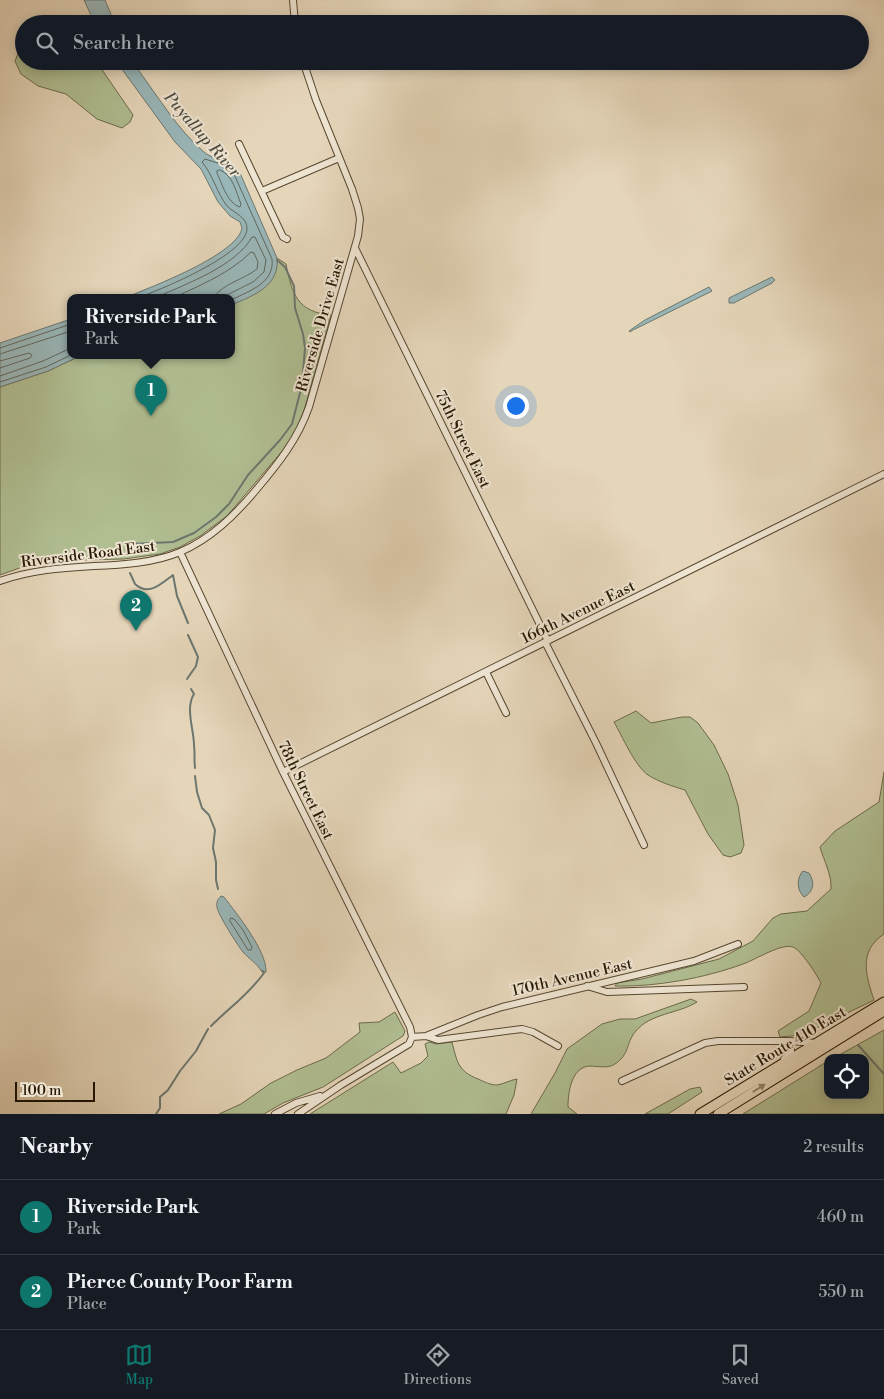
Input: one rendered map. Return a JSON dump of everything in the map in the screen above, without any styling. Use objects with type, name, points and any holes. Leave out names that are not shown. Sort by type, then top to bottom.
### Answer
[{"type":"highway","name":"State Route 410 East","points":[[700,1114],[884,1002]]},
{"type":"highway","name":"State Route 410 East","points":[[718,1114],[884,1011]]},
{"type":"street","points":[[293,0],[294,15]]},
{"type":"street","name":"Riverside Drive East","points":[[180,552],[208,536],[231,518],[279,462],[298,434],[310,407],[355,248],[360,214],[306,70]]},
{"type":"street","points":[[239,144],[283,237],[287,239]]},
{"type":"street","points":[[262,191],[339,158]]},
{"type":"street","name":"75th Street East","points":[[355,248],[547,641],[644,846]]},
{"type":"street","name":"166th Avenue East","points":[[283,772],[884,474]]},
{"type":"street","name":"Riverside Road East","points":[[0,581],[28,572],[140,562],[180,552]]},
{"type":"street","name":"78th Street East","points":[[180,552],[283,772],[410,1027],[412,1037]]},
{"type":"street","points":[[486,672],[506,713]]},
{"type":"street","name":"170th Avenue East","points":[[412,1037],[426,1036],[496,1009],[694,961],[738,944]]},
{"type":"street","points":[[586,986],[607,992],[744,987]]},
{"type":"street","points":[[426,1036],[438,1040],[522,1029],[533,1032],[558,1046]]},
{"type":"street","points":[[298,1114],[409,1044],[412,1037]]},
{"type":"street","points":[[622,1081],[705,1043],[718,1041],[817,1043]]},
{"type":"street","points":[[767,1073],[774,1065],[789,1056],[792,1051],[790,1042]]},
{"type":"street","points":[[275,1114],[296,1104],[326,1095]]},
{"type":"green space","points":[[19,70],[102,70],[133,115],[130,122],[122,128],[97,119],[66,94],[38,86],[21,74]]},
{"type":"green space","points":[[277,258],[286,264],[294,293],[303,305],[310,310],[331,315],[305,407],[290,442],[227,516],[200,536],[180,547],[160,554],[124,559],[40,563],[0,575],[0,387],[48,371],[74,359],[235,359],[235,303],[259,291],[269,283],[277,263]]},
{"type":"green space","points":[[636,711],[651,723],[690,717],[698,723],[714,745],[728,774],[738,805],[744,845],[741,853],[730,857],[723,855],[708,834],[685,790],[666,784],[648,775],[638,765],[614,722]]},
{"type":"green space","points":[[884,772],[884,934],[870,948],[866,964],[874,1000],[802,1035],[780,1037],[778,1031],[809,1011],[821,983],[800,953],[793,947],[788,946],[728,969],[697,977],[647,985],[615,986],[617,983],[642,979],[719,959],[753,941],[773,918],[781,914],[807,911],[831,889],[829,873],[820,847],[835,831],[879,802]]},
{"type":"green space","points":[[691,999],[697,1002],[656,1017],[641,1026],[632,1036],[626,1052],[612,1066],[589,1066],[578,1071],[570,1088],[568,1107],[577,1114],[531,1114],[567,1049],[602,1024],[620,1019],[635,1019]]},
{"type":"green space","points":[[395,1012],[405,1031],[403,1036],[323,1087],[283,1103],[264,1114],[219,1114],[241,1104],[271,1083],[326,1058],[360,1032],[359,1023],[379,1022]]},
{"type":"green space","points":[[884,1030],[884,1114],[743,1114],[824,1063],[824,1099],[869,1099],[869,1054],[841,1054]]},
{"type":"green space","points":[[429,1042],[436,1044],[452,1042],[457,1060],[462,1069],[471,1076],[485,1082],[497,1085],[517,1079],[514,1095],[506,1114],[310,1114],[393,1062],[401,1073],[421,1063],[428,1056],[425,1044]]},
{"type":"green space","points":[[700,1087],[702,1092],[668,1114],[645,1114],[690,1089]]},
{"type":"water","points":[[84,0],[105,0],[111,15],[91,15]]},
{"type":"water","points":[[123,70],[138,70],[186,134],[204,152],[232,164],[240,173],[277,258],[277,268],[270,283],[248,298],[235,303],[235,294],[134,294],[173,278],[210,259],[237,238],[242,228],[240,222],[230,216],[218,202],[201,169],[175,142]]},
{"type":"water","points":[[772,277],[775,280],[772,283],[734,303],[729,303],[729,298]]},
{"type":"water","points":[[709,287],[712,291],[629,331],[645,320]]},
{"type":"water","points":[[67,320],[67,359],[74,359],[48,371],[0,387],[0,343]]},
{"type":"water","points":[[803,871],[809,873],[813,883],[812,890],[804,897],[798,884],[799,877]]},
{"type":"water","points":[[221,896],[224,897],[236,913],[257,944],[265,963],[266,972],[262,972],[243,952],[220,916],[217,904]]},
{"type":"waterway","points":[[126,550],[127,546],[131,544],[173,542],[194,533],[216,517],[229,504],[248,475],[292,424],[302,385],[305,348],[295,308],[294,286],[285,267],[277,260]]},
{"type":"waterway","points":[[130,573],[135,584],[145,589],[160,585],[173,575],[177,596],[188,623]]},
{"type":"waterway","points":[[187,679],[196,666],[198,657],[188,635]]},
{"type":"waterway","points":[[191,689],[194,694],[191,700],[190,712],[194,739],[195,768]]},
{"type":"waterway","points":[[195,776],[202,808],[209,815],[215,830],[213,848],[218,889]]},
{"type":"waterway","points":[[211,1026],[252,988],[264,973],[263,971]]},
{"type":"waterway","points":[[156,1114],[160,1108],[160,1097],[168,1090],[196,1051],[208,1029]]},
{"type":"waterway","points":[[858,1045],[884,1074]]},
{"type":"place","name":"Riverside Park","points":[[151,416]]},
{"type":"place","name":"Pierce County Poor Farm","points":[[136,631]]},
{"type":"water label","name":"Puyallup River","points":[[203,134]]}]
